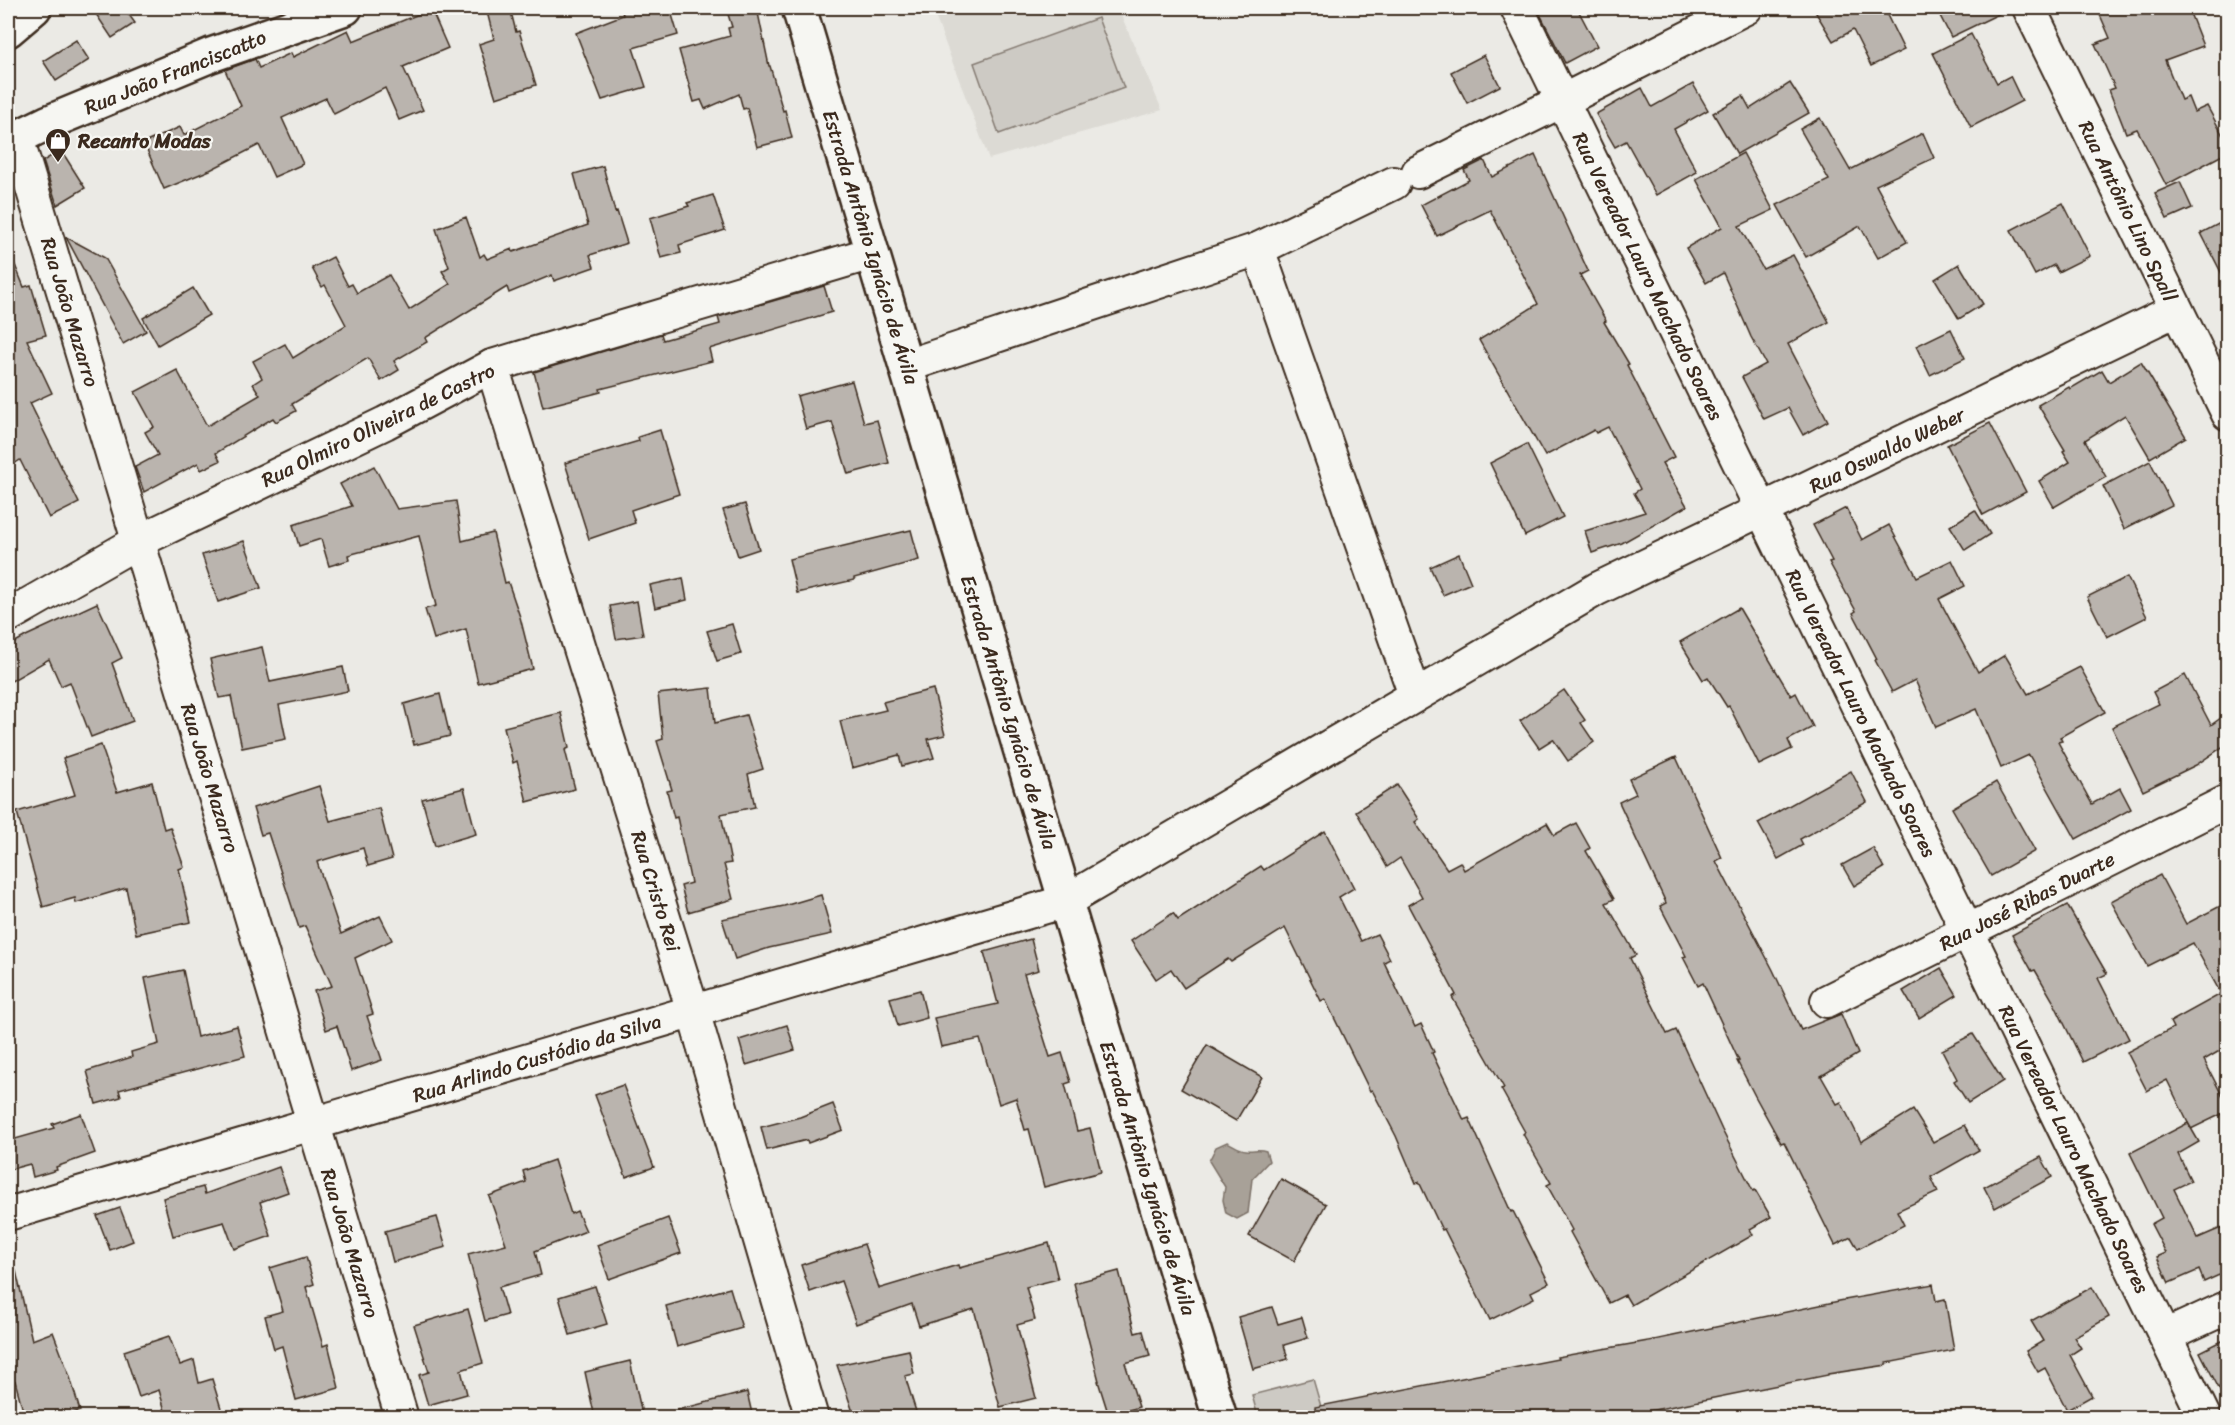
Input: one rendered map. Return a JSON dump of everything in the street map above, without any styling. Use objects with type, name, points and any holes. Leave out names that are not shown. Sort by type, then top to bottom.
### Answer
[{"type":"street","points":[[8,30],[34,8]]},
{"type":"street","name":"Rua João Franciscatto","points":[[12,140],[47,123],[211,55],[345,8]]},
{"type":"street","name":"Estrada Antônio Ignácio de Ávila","points":[[799,8],[1220,1418]]},
{"type":"street","name":"Rua Vereador Lauro Machado Soares","points":[[1517,8],[2205,1418]]},
{"type":"street","points":[[906,366],[1258,249],[1562,101],[1746,8]]},
{"type":"street","name":"Rua Antônio Lino Spall","points":[[2029,8],[2228,414]]},
{"type":"street","name":"Rua João Mazarro","points":[[12,140],[139,541],[402,1418]]},
{"type":"street","points":[[1258,249],[1415,695]]},
{"type":"street","name":"Rua Olmiro Oliveira de Castro","points":[[8,616],[139,541],[386,423],[492,366],[872,253]]},
{"type":"street","name":"Rua Oswaldo Weber","points":[[1415,695],[1597,588],[2176,310]]},
{"type":"street","name":"Rua Cristo Rei","points":[[492,366],[693,1011],[812,1418]]},
{"type":"street","name":"Rua Arlindo Custódio da Silva","points":[[8,1214],[1066,901],[1415,695]]},
{"type":"street","name":"Rua José Ribas Duarte","points":[[1827,1001],[2228,801]]},
{"type":"street","points":[[2166,1336],[2228,1307]]},
{"type":"shaded area","points":[[932,8],[1118,8],[1162,110],[989,159]]},
{"type":"shaded area","points":[[1098,18],[1124,88],[999,134],[974,63]]},
{"type":"shaded area","points":[[1227,1142],[1243,1150],[1266,1151],[1269,1161],[1252,1179],[1248,1213],[1237,1219],[1226,1213],[1223,1200],[1225,1187],[1209,1161],[1216,1147]]},
{"type":"shaded area","points":[[1313,1379],[1324,1417],[1258,1417],[1252,1395]]},
{"type":"building","points":[[92,8],[124,8],[135,23],[112,38]]},
{"type":"building","points":[[486,8],[510,8],[516,32],[519,31],[536,85],[496,98],[479,44],[494,39]]},
{"type":"building","points":[[621,8],[670,8],[678,35],[633,48],[646,87],[602,100],[576,33],[623,15]]},
{"type":"building","points":[[726,8],[757,8],[769,66],[783,111],[785,110],[792,138],[757,147],[747,108],[743,109],[739,94],[705,109],[701,100],[694,102],[679,50],[730,36],[728,28],[732,27]]},
{"type":"building","points":[[1537,8],[1577,8],[1597,46],[1565,63]]},
{"type":"building","points":[[1813,8],[1890,8],[1885,11],[1904,50],[1871,66],[1853,30],[1833,41]]},
{"type":"building","points":[[1936,8],[2011,8],[1951,37]]},
{"type":"building","points":[[2097,8],[2188,8],[2203,46],[2165,60],[2181,100],[2188,97],[2194,112],[2207,106],[2228,145],[2228,152],[2166,185],[2137,129],[2126,133],[2109,90],[2115,88],[2095,44],[2110,38]]},
{"type":"building","points":[[431,9],[448,48],[403,67],[423,110],[399,120],[385,88],[334,114],[326,98],[282,118],[303,164],[274,177],[259,145],[210,170],[164,189],[144,143],[180,127],[184,135],[241,106],[225,70],[255,59],[259,68],[291,53],[293,57],[348,30],[353,41]]},
{"type":"building","points":[[1971,34],[1997,83],[2010,76],[2022,101],[1971,127],[1933,53]]},
{"type":"building","points":[[76,40],[89,60],[56,81],[43,61]]},
{"type":"building","points":[[1484,55],[1500,86],[1467,103],[1451,72]]},
{"type":"building","points":[[1790,83],[1809,113],[1737,154],[1713,113],[1743,96],[1750,109]]},
{"type":"building","points":[[1693,84],[1708,110],[1674,129],[1697,172],[1656,195],[1626,141],[1615,147],[1596,114],[1642,88],[1652,107]]},
{"type":"building","points":[[1820,118],[1850,170],[1923,133],[1934,158],[1876,185],[1907,242],[1878,258],[1860,226],[1806,257],[1777,205],[1829,180],[1800,129]]},
{"type":"building","points":[[61,150],[85,188],[57,205],[43,161]]},
{"type":"building","points":[[1743,153],[1773,210],[1739,226],[1763,269],[1793,255],[1829,322],[1788,344],[1828,421],[1803,435],[1788,408],[1764,419],[1742,377],[1766,364],[1751,337],[1723,273],[1706,283],[1686,248],[1722,227],[1696,179]]},
{"type":"building","points":[[1535,155],[1588,271],[1580,275],[1629,364],[1627,365],[1674,457],[1662,463],[1687,506],[1622,543],[1592,553],[1585,531],[1645,512],[1634,493],[1640,489],[1608,427],[1596,433],[1594,430],[1545,456],[1479,340],[1538,304],[1490,210],[1437,236],[1421,205],[1469,180],[1464,170],[1484,160],[1492,177]]},
{"type":"building","points":[[603,166],[615,212],[617,211],[627,243],[590,255],[594,267],[554,281],[552,275],[509,293],[507,287],[425,338],[427,342],[394,361],[399,370],[381,381],[368,358],[292,404],[296,411],[276,422],[273,418],[216,453],[220,461],[201,470],[198,463],[144,492],[135,467],[158,455],[145,432],[154,427],[135,392],[177,370],[207,426],[260,395],[253,384],[262,378],[253,361],[285,344],[293,358],[346,325],[325,285],[322,287],[312,268],[333,257],[348,286],[352,284],[357,293],[389,275],[409,310],[450,284],[442,271],[449,267],[436,229],[466,217],[480,257],[484,254],[487,259],[588,225],[574,174]]},
{"type":"building","points":[[2180,182],[2192,208],[2167,219],[2155,193]]},
{"type":"building","points":[[713,195],[725,230],[679,245],[681,253],[661,258],[650,218],[689,206],[687,203]]},
{"type":"building","points":[[2063,203],[2090,256],[2058,272],[2054,265],[2035,275],[2011,230]]},
{"type":"building","points":[[2228,219],[2228,286],[2201,233]]},
{"type":"building","points":[[66,237],[105,258],[146,331],[123,344]]},
{"type":"building","points":[[8,248],[24,287],[31,285],[46,335],[27,340],[52,393],[30,403],[79,503],[49,518],[20,460],[8,468]]},
{"type":"building","points":[[1959,264],[1983,304],[1959,319],[1935,279]]},
{"type":"building","points":[[824,286],[832,312],[709,349],[712,361],[600,389],[601,392],[543,407],[534,372],[661,334],[663,340],[720,324],[718,317]]},
{"type":"building","points":[[193,288],[209,315],[158,345],[143,318]]},
{"type":"building","points":[[1951,329],[1965,358],[1930,375],[1916,346]]},
{"type":"building","points":[[2141,362],[2186,437],[2150,458],[2125,415],[2085,440],[2106,477],[2054,507],[2039,481],[2070,462],[2038,405],[2102,370],[2109,382]]},
{"type":"building","points":[[852,381],[864,423],[877,420],[889,463],[848,474],[832,422],[806,429],[797,396]]},
{"type":"building","points":[[1990,423],[2026,492],[1983,515],[1947,445]]},
{"type":"building","points":[[660,430],[679,494],[631,510],[635,523],[589,539],[565,463],[639,441],[638,437]]},
{"type":"building","points":[[1527,444],[1563,517],[1525,536],[1490,463]]},
{"type":"building","points":[[2150,461],[2172,505],[2124,529],[2103,486]]},
{"type":"building","points":[[374,466],[397,509],[456,501],[462,541],[493,533],[505,583],[508,582],[520,617],[533,669],[478,683],[466,629],[434,639],[425,609],[436,606],[419,536],[348,555],[349,560],[329,566],[321,539],[299,546],[293,525],[352,506],[340,484]]},
{"type":"building","points":[[745,504],[759,549],[738,556],[723,510]]},
{"type":"building","points":[[1846,508],[1862,540],[1889,525],[1917,577],[1952,560],[1965,586],[1939,599],[1978,672],[2005,655],[2028,694],[2080,667],[2105,712],[2060,737],[2062,741],[2058,742],[2092,804],[2120,788],[2131,809],[2076,839],[2029,755],[2001,768],[1976,709],[1936,727],[1915,680],[1892,692],[1853,613],[1856,611],[1829,562],[1832,561],[1813,525]]},
{"type":"building","points":[[1975,510],[1990,534],[1965,550],[1950,526]]},
{"type":"building","points":[[911,530],[919,560],[854,578],[854,580],[797,593],[789,559]]},
{"type":"building","points":[[244,541],[261,588],[218,602],[202,555]]},
{"type":"building","points":[[1459,554],[1471,583],[1443,595],[1430,567]]},
{"type":"building","points":[[2127,577],[2147,617],[2107,637],[2087,597]]},
{"type":"building","points":[[683,578],[687,600],[655,608],[650,585]]},
{"type":"building","points":[[637,601],[643,635],[616,639],[610,606]]},
{"type":"building","points":[[97,603],[122,658],[112,663],[133,721],[91,737],[70,682],[61,686],[49,659],[8,683],[8,646]]},
{"type":"building","points":[[1739,608],[1791,696],[1796,693],[1813,727],[1788,740],[1792,749],[1759,765],[1729,706],[1727,707],[1708,677],[1703,680],[1680,642]]},
{"type":"building","points":[[732,624],[741,654],[717,661],[707,631]]},
{"type":"building","points":[[262,647],[270,682],[343,667],[348,691],[279,705],[286,739],[242,748],[231,696],[219,698],[210,659]]},
{"type":"building","points":[[2185,675],[2211,725],[2228,713],[2228,743],[2196,765],[2143,791],[2112,727],[2159,704],[2153,692]]},
{"type":"building","points":[[711,688],[715,723],[746,715],[763,769],[748,774],[755,807],[721,814],[731,863],[724,864],[733,899],[688,912],[681,886],[691,883],[677,817],[674,818],[667,791],[672,790],[657,741],[663,739],[658,694]]},
{"type":"building","points":[[933,689],[945,735],[928,739],[934,758],[902,766],[899,755],[852,768],[840,721],[886,710],[883,702]]},
{"type":"building","points":[[1564,690],[1585,720],[1581,723],[1594,742],[1568,761],[1553,739],[1539,748],[1520,721]]},
{"type":"building","points":[[440,694],[450,736],[414,745],[404,704]]},
{"type":"building","points":[[561,713],[569,748],[565,750],[575,789],[527,802],[517,761],[513,763],[504,727]]},
{"type":"building","points":[[101,745],[117,792],[152,782],[164,829],[170,827],[184,867],[179,869],[191,922],[136,934],[126,888],[76,903],[75,898],[43,907],[17,812],[75,795],[63,758]]},
{"type":"building","points":[[1676,757],[1722,858],[1716,861],[1773,970],[1801,1030],[1841,1014],[1858,1054],[1821,1076],[1837,1104],[1841,1102],[1861,1142],[1913,1110],[1933,1142],[1964,1125],[1979,1150],[1931,1177],[1938,1192],[1897,1211],[1904,1225],[1858,1249],[1851,1237],[1835,1245],[1784,1142],[1781,1143],[1755,1096],[1703,983],[1698,986],[1683,957],[1686,956],[1660,906],[1666,903],[1619,802],[1636,794],[1629,779]]},
{"type":"building","points":[[1851,771],[1867,802],[1800,839],[1803,845],[1778,859],[1758,823]]},
{"type":"building","points":[[1996,782],[2035,851],[1991,876],[1952,808]]},
{"type":"building","points":[[1397,785],[1419,819],[1415,822],[1447,869],[1460,862],[1464,870],[1547,823],[1554,835],[1576,823],[1590,848],[1586,851],[1614,899],[1606,903],[1636,955],[1630,958],[1667,1034],[1676,1030],[1722,1130],[1753,1191],[1755,1190],[1771,1217],[1750,1229],[1753,1235],[1631,1305],[1625,1295],[1609,1303],[1547,1185],[1551,1183],[1523,1134],[1525,1132],[1501,1089],[1504,1088],[1452,997],[1456,995],[1408,905],[1422,897],[1400,858],[1387,867],[1356,811]]},
{"type":"building","points":[[319,786],[330,821],[379,808],[392,859],[368,866],[363,848],[317,862],[341,934],[380,916],[392,940],[355,958],[373,1014],[367,1016],[382,1060],[351,1071],[337,1026],[326,1030],[314,991],[332,986],[305,926],[299,928],[268,833],[261,835],[253,808]]},
{"type":"building","points":[[464,788],[476,834],[435,846],[422,799]]},
{"type":"building","points":[[1325,831],[1354,888],[1339,897],[1361,941],[1377,934],[1390,959],[1384,962],[1415,1027],[1421,1024],[1434,1052],[1432,1053],[1464,1120],[1469,1118],[1511,1212],[1513,1211],[1549,1283],[1531,1292],[1534,1298],[1490,1320],[1419,1182],[1416,1183],[1396,1136],[1372,1090],[1370,1091],[1325,999],[1321,1001],[1285,928],[1231,962],[1228,959],[1184,988],[1171,969],[1156,979],[1131,941],[1173,913],[1178,920],[1261,866],[1264,870]]},
{"type":"building","points":[[1873,848],[1884,868],[1854,886],[1842,865]]},
{"type":"building","points":[[2160,875],[2186,924],[2228,902],[2228,1046],[2204,1060],[2228,1111],[2191,1129],[2167,1080],[2147,1091],[2127,1052],[2173,1028],[2170,1022],[2221,994],[2193,943],[2147,966],[2111,901]]},
{"type":"building","points":[[821,895],[832,934],[769,948],[735,959],[722,919],[784,906]]},
{"type":"building","points":[[2067,905],[2107,974],[2098,978],[2129,1039],[2083,1062],[2053,1001],[2035,970],[2032,971],[2012,935]]},
{"type":"building","points":[[1031,939],[1039,970],[1024,974],[1050,1057],[1062,1053],[1071,1082],[1065,1084],[1077,1131],[1090,1128],[1101,1172],[1044,1187],[1029,1129],[1025,1130],[1016,1098],[999,1104],[980,1039],[941,1047],[934,1018],[998,1004],[984,952]]},
{"type":"building","points":[[1941,968],[1957,995],[1919,1018],[1903,991]]},
{"type":"building","points":[[183,970],[197,1037],[237,1026],[245,1056],[119,1090],[121,1097],[96,1104],[87,1071],[132,1057],[131,1052],[159,1044],[145,978]]},
{"type":"building","points":[[920,990],[927,1018],[898,1026],[890,998]]},
{"type":"building","points":[[787,1025],[795,1050],[746,1065],[739,1040]]},
{"type":"building","points":[[1973,1034],[2003,1081],[1968,1103],[1954,1081],[1957,1079],[1942,1050]]},
{"type":"building","points":[[1207,1045],[1262,1077],[1236,1121],[1181,1089]]},
{"type":"building","points":[[623,1085],[654,1167],[626,1177],[595,1095]]},
{"type":"building","points":[[833,1104],[843,1130],[808,1143],[807,1140],[767,1150],[761,1127],[800,1117]]},
{"type":"building","points":[[81,1114],[95,1153],[56,1167],[57,1170],[33,1177],[30,1164],[8,1170],[8,1141],[54,1128],[52,1124]]},
{"type":"building","points":[[2188,1123],[2199,1142],[2178,1154],[2191,1181],[2174,1189],[2198,1238],[2228,1225],[2228,1271],[2204,1282],[2199,1270],[2169,1283],[2157,1257],[2166,1253],[2151,1224],[2162,1218],[2130,1153]]},
{"type":"building","points":[[2041,1157],[2052,1177],[1995,1208],[1984,1187]]},
{"type":"building","points":[[554,1160],[571,1214],[577,1211],[586,1231],[535,1251],[541,1275],[499,1287],[507,1315],[485,1321],[468,1254],[506,1244],[489,1196],[526,1182],[523,1171]]},
{"type":"building","points":[[279,1167],[288,1192],[260,1202],[271,1236],[234,1249],[224,1222],[173,1236],[163,1198],[203,1187],[205,1194]]},
{"type":"building","points":[[1281,1179],[1326,1204],[1294,1261],[1249,1236]]},
{"type":"building","points":[[120,1208],[133,1241],[110,1250],[97,1216]]},
{"type":"building","points":[[437,1217],[446,1247],[393,1262],[385,1231]]},
{"type":"building","points":[[668,1218],[681,1253],[609,1279],[597,1245]]},
{"type":"building","points":[[1049,1243],[1058,1279],[1026,1287],[1035,1320],[1017,1325],[1036,1398],[1000,1407],[974,1309],[919,1326],[912,1304],[856,1324],[841,1281],[810,1292],[801,1265],[864,1244],[879,1288],[881,1288],[958,1265],[959,1268]]},
{"type":"building","points":[[306,1257],[314,1284],[306,1287],[323,1346],[328,1344],[339,1388],[296,1400],[282,1346],[274,1349],[265,1316],[283,1311],[270,1268]]},
{"type":"building","points":[[16,1271],[32,1340],[53,1332],[80,1411],[54,1418],[25,1418],[15,1381],[8,1383],[8,1272]]},
{"type":"building","points":[[1119,1271],[1135,1333],[1143,1331],[1150,1356],[1125,1363],[1139,1407],[1109,1416],[1074,1283]]},
{"type":"building","points":[[1933,1284],[1936,1301],[1945,1299],[1954,1350],[1887,1363],[1887,1365],[1828,1374],[1608,1418],[1316,1418],[1315,1407]]},
{"type":"building","points":[[595,1286],[607,1324],[570,1335],[559,1297]]},
{"type":"building","points":[[2092,1287],[2109,1317],[2074,1337],[2081,1348],[2070,1355],[2092,1396],[2067,1410],[2045,1368],[2038,1372],[2026,1351],[2043,1341],[2031,1321]]},
{"type":"building","points":[[730,1288],[742,1328],[677,1347],[666,1306]]},
{"type":"building","points":[[1272,1307],[1278,1324],[1302,1317],[1308,1338],[1284,1345],[1288,1359],[1253,1369],[1238,1317]]},
{"type":"building","points":[[468,1309],[483,1363],[461,1370],[467,1394],[428,1405],[419,1375],[429,1372],[414,1325]]},
{"type":"building","points":[[169,1336],[180,1365],[194,1360],[199,1383],[212,1379],[224,1418],[167,1418],[159,1390],[139,1397],[124,1351]]},
{"type":"building","points":[[2228,1338],[2228,1406],[2200,1352]]},
{"type":"building","points":[[909,1350],[914,1374],[905,1376],[918,1418],[855,1418],[837,1365]]},
{"type":"building","points":[[630,1361],[643,1418],[595,1418],[585,1372]]},
{"type":"building","points":[[747,1392],[753,1418],[678,1418],[677,1410]]},
{"type":"place","name":"Recanto Modas","points":[[58,164]]}]
